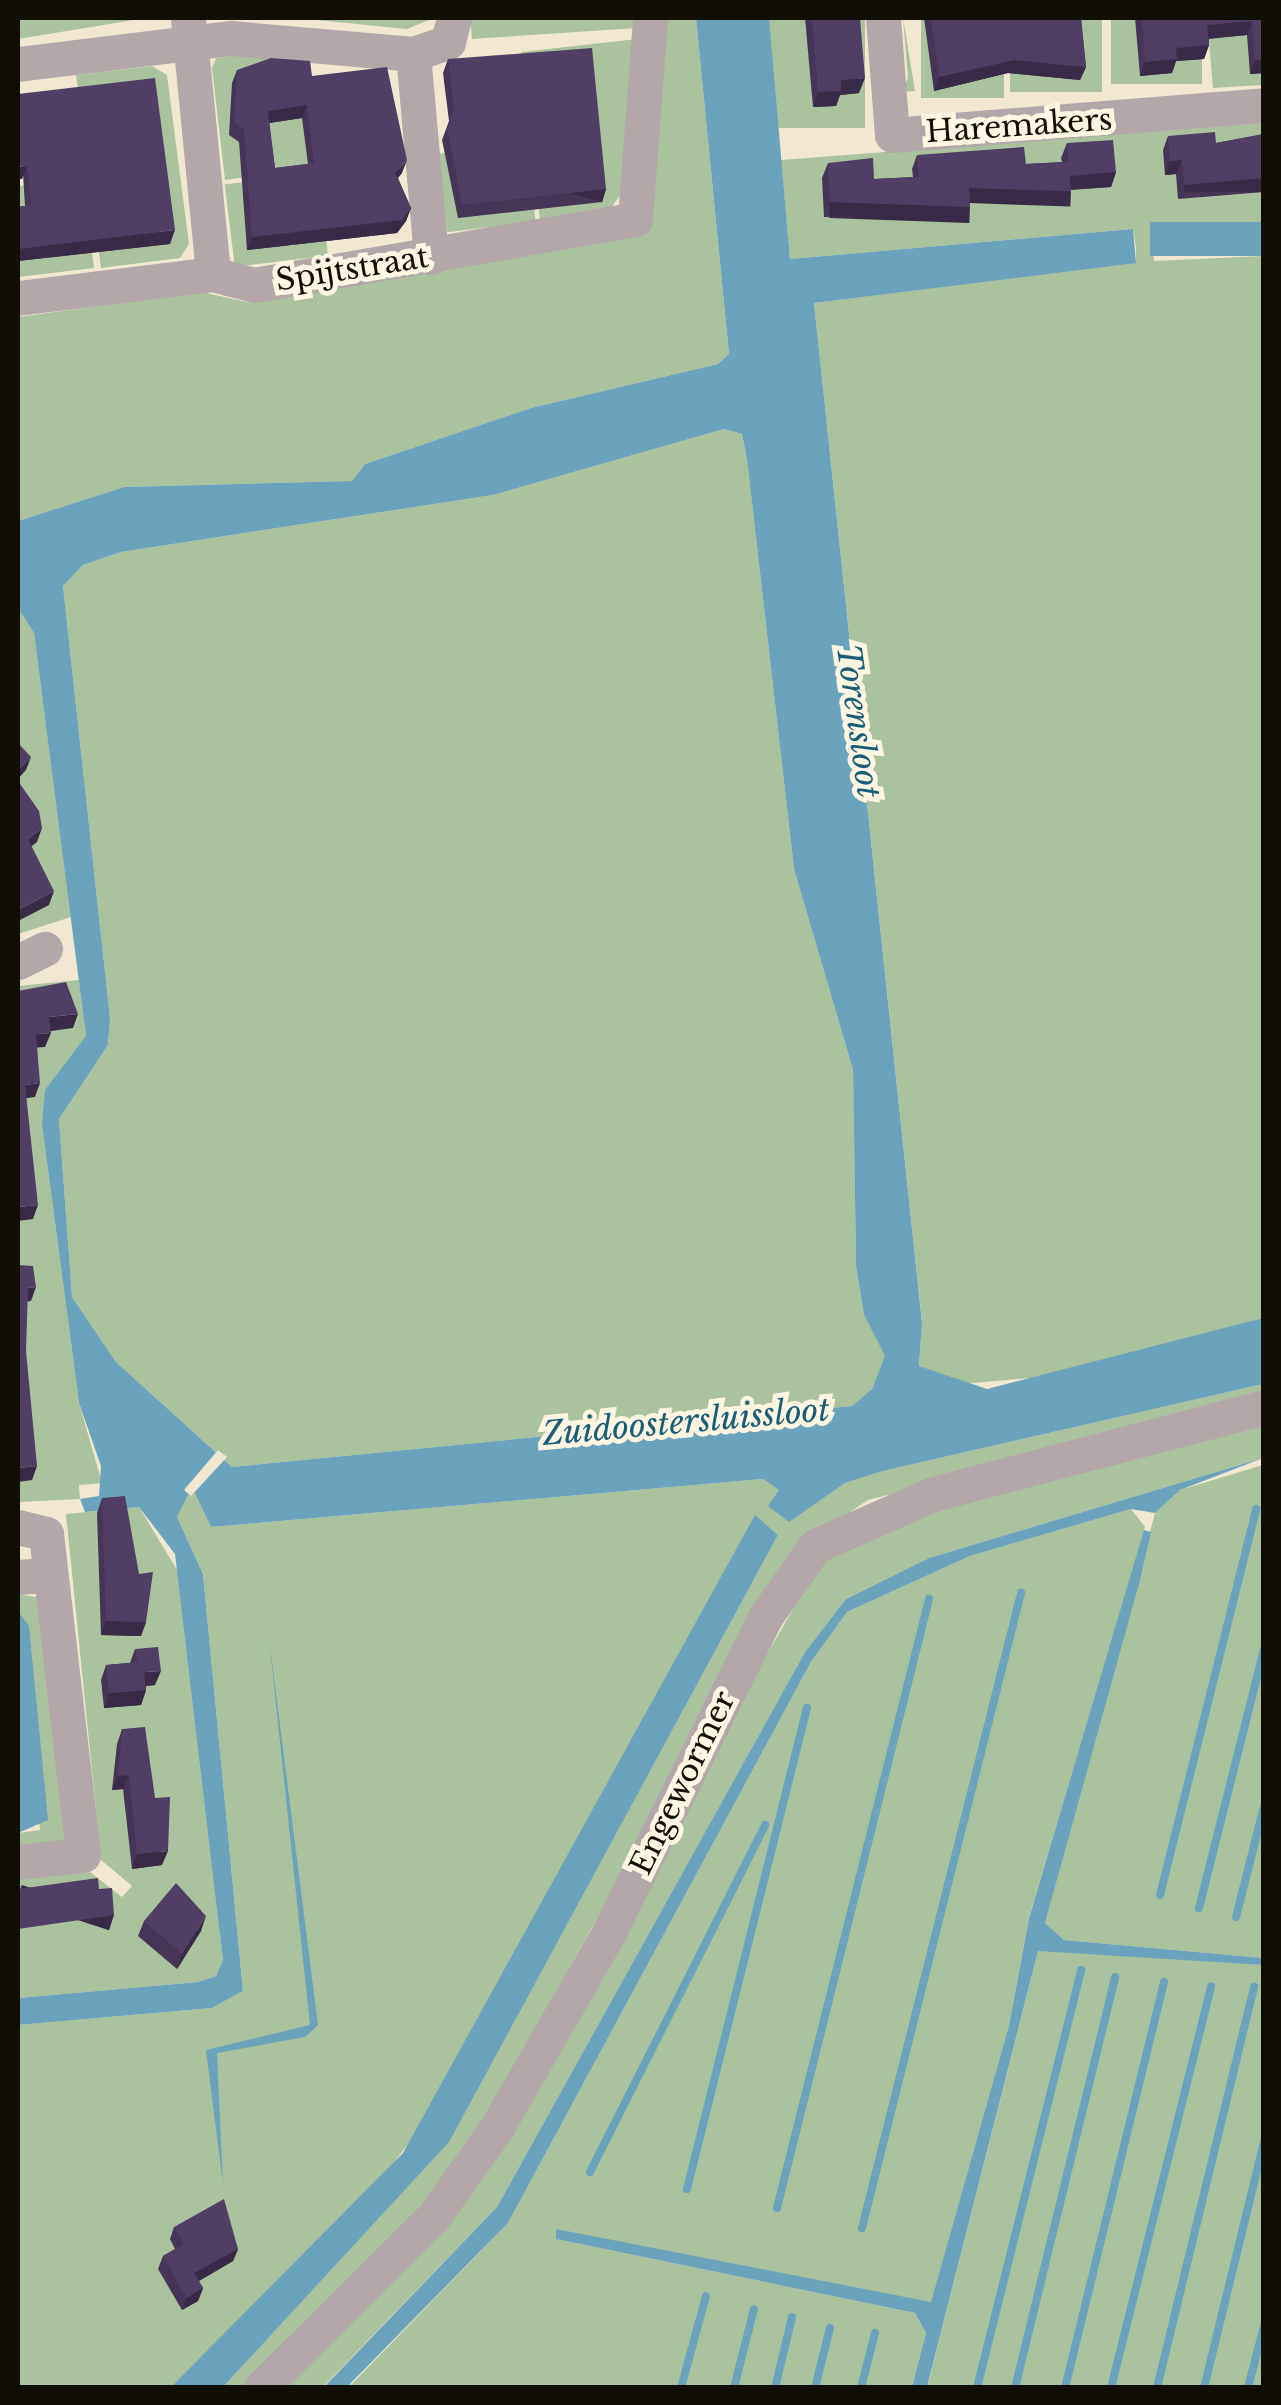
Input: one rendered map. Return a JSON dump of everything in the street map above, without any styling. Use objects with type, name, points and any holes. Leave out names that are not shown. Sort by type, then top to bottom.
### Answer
[{"type":"street","name":"Spijtstraat","points":[[18,298],[213,274],[254,285],[635,219],[650,18]]},
{"type":"street","name":"Haremakers","points":[[884,18],[892,135],[1264,104]]},
{"type":"street","points":[[18,64],[186,30],[231,38],[414,54],[451,30]]},
{"type":"street","points":[[186,30],[213,274]]},
{"type":"street","points":[[414,54],[431,257]]},
{"type":"street","name":"Engewormer","points":[[261,2388],[434,2216],[497,2127],[608,1934],[766,1616],[815,1546],[933,1494],[1264,1407]]},
{"type":"street","points":[[18,1527],[42,1529],[34,1576],[83,1855],[18,1862]]},
{"type":"green space","points":[[18,18],[146,18],[18,39]]},
{"type":"green space","points":[[296,18],[429,18],[429,20],[407,29]]},
{"type":"green space","points":[[470,18],[636,18],[637,28],[472,39]]},
{"type":"green space","points":[[662,18],[696,18],[729,354],[718,364],[531,408],[365,464],[352,481],[124,487],[18,521],[18,317],[202,292],[251,303],[632,230]]},
{"type":"green space","points":[[769,18],[865,18],[865,128],[769,128]]},
{"type":"green space","points":[[903,18],[915,91],[902,92],[908,78]]},
{"type":"green space","points":[[921,18],[1004,18],[1004,98],[921,98]]},
{"type":"green space","points":[[1010,18],[1102,18],[1102,92],[1010,92]]},
{"type":"green space","points":[[1111,18],[1202,18],[1202,84],[1111,84]]},
{"type":"green space","points":[[1207,18],[1263,18],[1263,85],[1213,88]]},
{"type":"green space","points":[[637,39],[621,194],[611,208],[540,220],[521,52]]},
{"type":"green space","points":[[266,52],[303,57],[318,167],[225,180],[212,68],[216,58]]},
{"type":"green space","points":[[152,66],[167,75],[189,244],[180,258],[101,268],[76,75]]},
{"type":"green space","points":[[1263,123],[1263,222],[1151,230],[1154,261],[1263,256],[1263,1318],[1063,1375],[962,1384],[919,1366],[922,1322],[814,303],[1136,262],[1136,247],[1133,229],[790,259],[781,160]]},
{"type":"green space","points":[[526,143],[536,221],[447,232],[438,154]]},
{"type":"green space","points":[[318,173],[328,255],[235,267],[225,184]]},
{"type":"green space","points":[[82,178],[94,268],[18,277],[18,186]]},
{"type":"green space","points":[[724,429],[742,434],[747,458],[794,869],[853,1070],[856,1266],[864,1315],[886,1356],[872,1389],[852,1406],[232,1467],[116,1362],[72,1297],[59,1119],[108,1045],[110,1018],[63,586],[83,565],[121,552],[493,495]]},
{"type":"green space","points":[[18,608],[34,633],[71,917],[18,934]]},
{"type":"green space","points":[[79,980],[86,1036],[42,1125],[79,1403],[102,1483],[79,1485],[80,1499],[18,1502],[18,986]]},
{"type":"green space","points":[[1263,1384],[1263,1400],[868,1500],[807,1541],[483,2123],[417,2212],[248,2387],[223,2387],[449,2141],[778,1535],[755,1516],[421,2127],[379,2182],[171,2387],[18,2388],[18,2025],[212,2008],[243,1991],[203,1574],[177,1517],[192,1486],[211,1527],[763,1479],[779,1490],[789,1521],[845,1483],[883,1471]]},
{"type":"green space","points":[[1263,1419],[1263,1458],[929,1558],[846,1599],[805,1652],[497,2207],[323,2387],[273,2388],[439,2221],[822,1559],[877,1524]]},
{"type":"green space","points":[[1263,1465],[1263,1958],[1064,1940],[1045,1923],[1155,1513],[1180,1490]]},
{"type":"green space","points":[[139,1507],[182,1578],[223,1960],[216,1976],[198,1982],[18,1998],[18,1879],[90,1872],[122,1897],[132,1886],[101,1860],[66,1514]]},
{"type":"green space","points":[[1131,1509],[1145,1527],[1029,1917],[1009,2025],[931,2303],[556,2239],[915,2313],[926,2333],[912,2387],[348,2388],[508,2223],[811,1662],[847,1612],[970,1556]]},
{"type":"green space","points":[[18,1594],[42,1598],[69,1845],[18,1850],[18,1833],[40,1830]]},
{"type":"green space","points":[[1060,1948],[1263,1965],[1263,2387],[927,2388],[1038,1951]]},
{"type":"water","name":"Torensloot","points":[[696,18],[769,18],[790,259],[1133,229],[1136,263],[814,303],[922,1323],[919,1366],[987,1389],[1263,1318],[1263,1384],[883,1471],[845,1483],[789,1522],[768,1506],[779,1490],[763,1479],[211,1527],[192,1487],[177,1517],[203,1574],[243,1991],[212,2008],[18,2025],[18,1998],[198,1982],[216,1976],[223,1960],[175,1554],[139,1507],[85,1512],[80,1499],[99,1496],[101,1466],[79,1403],[42,1125],[45,1090],[86,1036],[34,633],[18,608],[18,521],[124,487],[352,481],[365,464],[531,408],[718,364],[729,354]],"holes":[[[724,429],[742,434],[794,869],[853,1070],[856,1266],[864,1315],[885,1356],[872,1389],[852,1406],[232,1467],[116,1362],[72,1297],[59,1119],[108,1045],[110,1018],[63,586],[83,565],[121,552],[493,495]]]},
{"type":"water","points":[[1150,222],[1263,222],[1263,256],[1150,256]]},
{"type":"water","points":[[1263,1458],[1180,1490],[1155,1513],[1131,1509],[970,1556],[847,1612],[811,1662],[508,2223],[347,2387],[324,2387],[497,2207],[805,1652],[846,1599],[929,1558]]},
{"type":"water","points":[[755,1515],[778,1535],[449,2142],[223,2387],[171,2387],[403,2153]]},
{"type":"water","points":[[1144,1530],[1151,1532],[1140,1580],[1045,1923],[1064,1940],[1263,1958],[1263,1965],[1038,1951],[927,2387],[912,2387],[926,2333],[915,2313],[556,2239],[556,2229],[931,2302],[1009,2025],[1029,1918]]},
{"type":"water","points":[[18,1611],[29,1626],[48,1820],[18,1833]]},
{"type":"water","points":[[269,1638],[318,2025],[305,2037],[217,2053],[223,2184],[206,2050],[310,2025]]},
{"type":"pier","points":[[218,1450],[227,1457],[191,1496],[184,1490]]},
{"type":"building","points":[[812,18],[860,18],[865,78],[841,80],[841,91],[818,92]]},
{"type":"building","points":[[931,18],[1081,18],[1086,67],[1014,60],[939,77]]},
{"type":"building","points":[[1142,18],[1264,18],[1264,60],[1255,60],[1252,21],[1207,25],[1209,45],[1176,48],[1177,59],[1145,62]]},
{"type":"building","points":[[592,48],[606,189],[462,205],[447,127],[454,109],[448,59]]},
{"type":"building","points":[[271,58],[310,61],[312,76],[387,67],[407,160],[395,173],[411,208],[402,220],[252,237],[244,129],[234,122],[237,70]],"holes":[[[307,105],[314,163],[275,168],[268,111]]]},
{"type":"building","points":[[155,78],[175,230],[18,249],[18,207],[31,205],[27,166],[18,167],[18,94]]},
{"type":"building","points":[[1215,132],[1216,143],[1264,134],[1264,178],[1184,185],[1182,160],[1170,161],[1168,136]]},
{"type":"building","points":[[1113,140],[1116,172],[1070,176],[1071,191],[969,188],[970,207],[830,202],[828,163],[873,158],[874,179],[919,177],[917,155],[1024,147],[1026,164],[1068,162],[1067,143]]},
{"type":"building","points":[[18,743],[31,757],[18,770]]},
{"type":"building","points":[[18,781],[39,811],[42,828],[28,839],[54,891],[18,910]]},
{"type":"building","points":[[66,982],[78,1014],[49,1017],[51,1033],[36,1034],[40,1083],[25,1085],[38,1205],[18,1207],[18,991]]},
{"type":"building","points":[[18,1265],[33,1266],[36,1287],[28,1288],[26,1351],[37,1466],[18,1468]]},
{"type":"building","points":[[125,1496],[139,1574],[153,1572],[146,1622],[106,1621],[102,1498]]},
{"type":"building","points":[[158,1647],[161,1671],[144,1672],[146,1690],[109,1693],[106,1665],[137,1662],[135,1649]]},
{"type":"building","points":[[145,1727],[155,1798],[170,1797],[168,1851],[137,1854],[129,1775],[118,1776],[122,1729]]},
{"type":"building","points":[[98,1878],[99,1889],[112,1888],[114,1915],[18,1929],[18,1889]]},
{"type":"building","points":[[176,1883],[206,1916],[182,1954],[144,1921]]},
{"type":"building","points":[[224,2199],[238,2249],[194,2273],[203,2288],[186,2298],[163,2256],[184,2244],[174,2227]]},
{"type":"waterway","points":[[1160,1895],[1256,1509]]},
{"type":"waterway","points":[[862,2228],[1021,1593]]},
{"type":"waterway","points":[[777,2208],[929,1599]]},
{"type":"waterway","points":[[1199,1908],[1264,1649]]},
{"type":"waterway","points":[[687,2189],[807,1708]]},
{"type":"waterway","points":[[1236,1917],[1264,1806]]},
{"type":"waterway","points":[[590,2172],[765,1825]]},
{"type":"waterway","points":[[977,2388],[1081,1970]]},
{"type":"waterway","points":[[1015,2388],[1115,1977]]},
{"type":"waterway","points":[[1065,2388],[1164,1982]]},
{"type":"waterway","points":[[1111,2388],[1211,1986]]},
{"type":"waterway","points":[[1157,2388],[1254,1987]]},
{"type":"waterway","points":[[1204,2388],[1264,2142]]},
{"type":"waterway","points":[[681,2388],[706,2296]]},
{"type":"waterway","points":[[734,2388],[754,2309]]},
{"type":"waterway","points":[[775,2388],[792,2317]]},
{"type":"waterway","points":[[1248,2388],[1264,2326]]},
{"type":"waterway","points":[[815,2388],[830,2328]]},
{"type":"waterway","points":[[861,2388],[875,2333]]},
{"type":"water label","name":"Zuidoostersluissloot","points":[[686,1422]]}]
